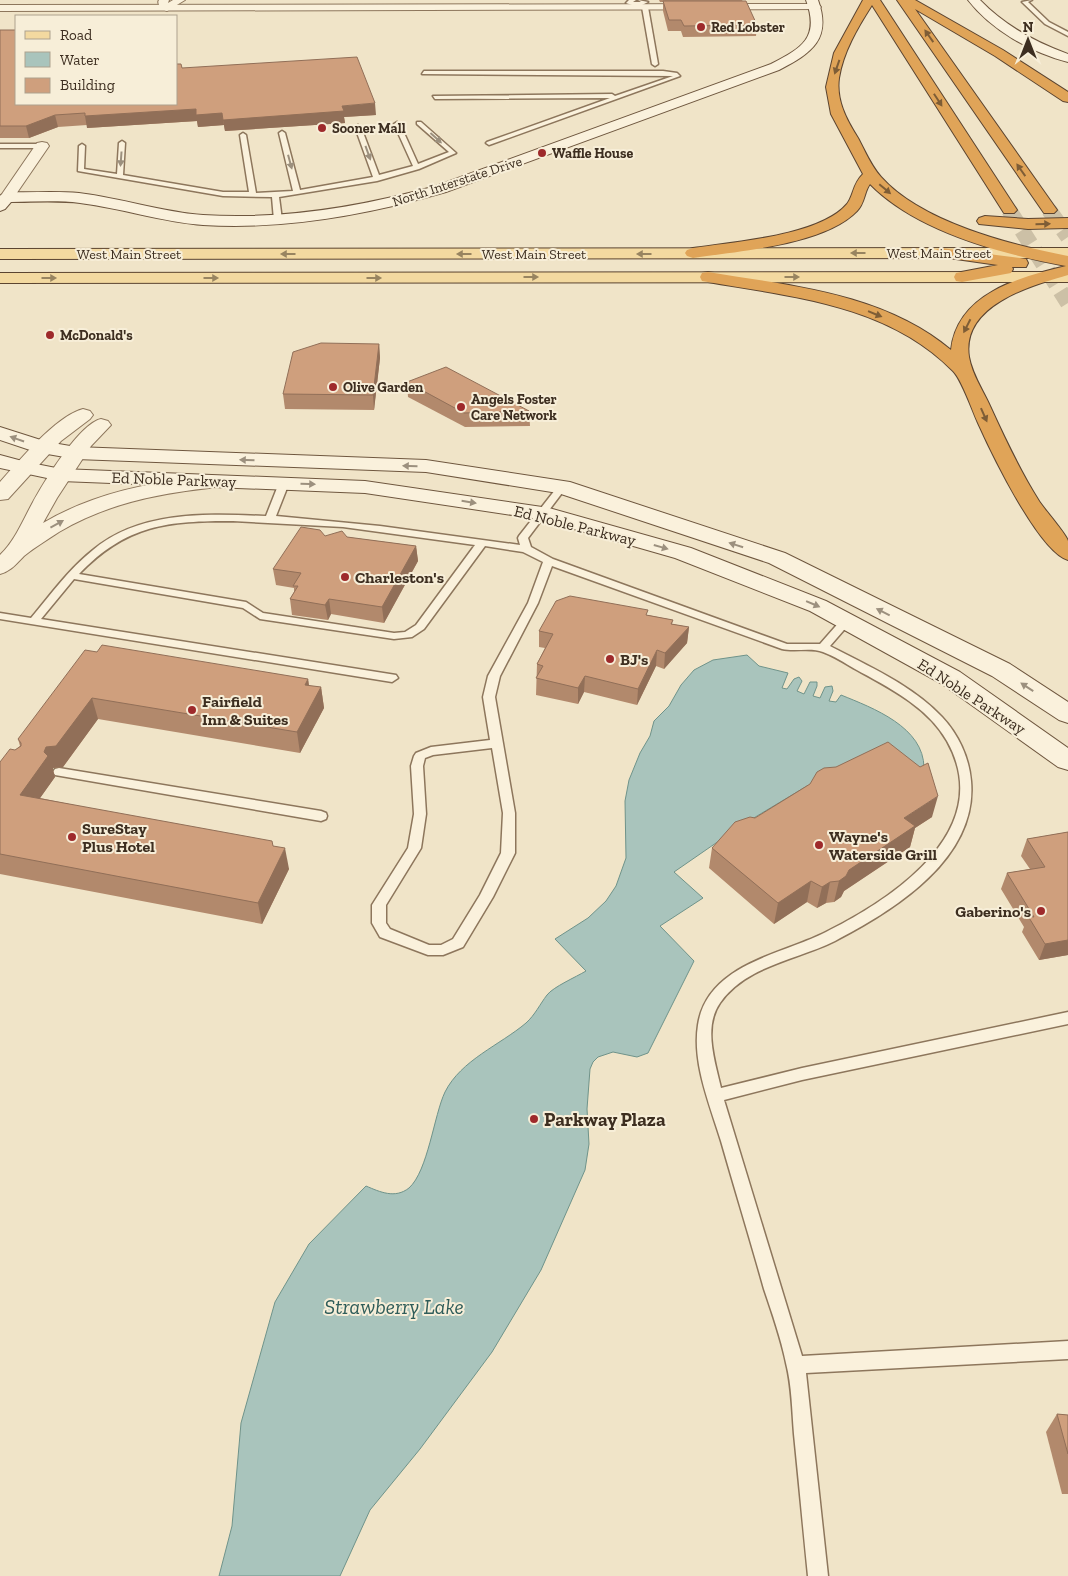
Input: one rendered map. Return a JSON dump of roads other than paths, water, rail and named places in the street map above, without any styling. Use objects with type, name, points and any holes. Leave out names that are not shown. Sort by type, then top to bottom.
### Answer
[{"type":"highway","points":[[869,0],[855,22],[837,63],[832,87],[837,115],[871,174],[886,190],[901,201],[959,229],[1034,259]]},
{"type":"highway","points":[[874,0],[1009,210]]},
{"type":"highway","points":[[903,0],[1049,210]]},
{"type":"highway","points":[[907,0],[1007,58],[1068,98]]},
{"type":"highway","points":[[693,254],[786,237],[821,227],[849,211],[859,196],[861,185],[871,174]]},
{"type":"highway","points":[[901,201],[960,217],[984,221],[1028,224],[1068,223]]},
{"type":"highway","points":[[942,253],[1067,262]]},
{"type":"highway","points":[[962,277],[1034,259]]},
{"type":"highway","points":[[1067,262],[1046,277],[1000,293],[971,319],[961,343],[960,356],[964,371],[994,438],[1022,492],[1068,553]]},
{"type":"highway","points":[[708,277],[812,295],[870,311],[914,332],[964,371]]},
{"type":"main road","points":[[974,0],[992,20],[1009,32],[1030,43],[1068,58]]},
{"type":"main road","points":[[0,8],[165,4],[814,3]]},
{"type":"main road","name":"North Interstate Drive","points":[[3,202],[86,199],[185,218],[204,220],[278,220],[338,213],[417,197],[775,67],[801,52],[816,36],[819,21],[814,3]]},
{"type":"main road","points":[[3,202],[42,146]]},
{"type":"main road","name":"West Main Street","points":[[0,254],[942,253]]},
{"type":"main road","name":"West Main Street","points":[[0,278],[1068,277]]},
{"type":"main road","points":[[0,494],[42,448],[83,415]]},
{"type":"main road","points":[[17,551],[46,498],[83,442],[102,425]]},
{"type":"main road","name":"Ed Noble Parkway","points":[[0,433],[42,448],[76,453],[426,466],[562,487],[777,558],[1001,670],[1068,714]]},
{"type":"main road","name":"Ed Noble Parkway","points":[[0,461],[22,468],[61,475],[365,486],[541,513],[683,553],[818,606],[951,678],[1068,761]]},
{"type":"main road","points":[[0,567],[42,532],[79,512],[110,500],[167,486],[224,481]]},
{"type":"street","points":[[165,4],[180,0]]},
{"type":"lane","points":[[1029,0],[1025,2],[1047,22],[1068,34]]},
{"type":"lane","points":[[639,4],[655,64]]},
{"type":"lane","points":[[424,73],[663,73],[675,74],[677,76],[489,143]]},
{"type":"lane","points":[[435,97],[622,96]]},
{"type":"lane","points":[[82,146],[81,171],[223,194],[275,195],[342,187],[377,179],[417,168],[453,153],[419,123]]},
{"type":"lane","points":[[397,124],[417,168]]},
{"type":"lane","points":[[358,127],[377,179]]},
{"type":"lane","points":[[282,133],[298,192]]},
{"type":"lane","points":[[243,135],[253,195]]},
{"type":"lane","points":[[120,176],[122,143]]},
{"type":"lane","points":[[0,146],[42,146]]},
{"type":"lane","points":[[275,195],[278,220]]},
{"type":"lane","points":[[270,518],[284,483]]},
{"type":"lane","points":[[526,549],[523,538],[562,487]]},
{"type":"lane","points":[[33,622],[96,550],[123,534],[160,524],[202,518],[312,520],[526,549],[549,561],[786,647],[823,647],[911,698],[933,715],[947,732],[961,756],[968,784],[964,812],[955,836],[934,862],[900,895],[862,922],[832,937],[769,961],[727,985],[713,1001],[704,1028],[705,1053],[714,1096],[796,1365],[818,1576]]},
{"type":"lane","points":[[73,576],[246,605],[260,616],[394,636],[408,634],[420,627],[482,543]]},
{"type":"lane","points":[[497,743],[432,751],[420,756],[417,766],[420,814],[414,848],[379,905],[379,923],[384,933],[428,950],[443,950],[458,944],[486,897],[508,853],[509,813],[497,743],[488,698],[494,676],[533,604],[549,561]]},
{"type":"lane","points":[[0,616],[392,678]]},
{"type":"lane","points":[[823,647],[846,621]]},
{"type":"lane","points":[[59,772],[321,816]]},
{"type":"lane","points":[[714,1096],[802,1074],[1068,1018]]},
{"type":"lane","points":[[796,1365],[1068,1350]]},
{"type":"water","name":"Strawberry Lake","points":[[747,655],[759,666],[788,673],[782,688],[787,689],[794,679],[799,677],[802,681],[797,691],[804,694],[810,682],[817,682],[813,696],[820,698],[825,687],[832,686],[833,691],[829,701],[836,702],[841,695],[867,706],[894,721],[916,741],[922,754],[924,768],[807,786],[742,825],[674,872],[703,898],[660,926],[694,961],[648,1053],[637,1057],[613,1052],[598,1057],[593,1062],[590,1069],[587,1109],[589,1144],[585,1170],[541,1270],[492,1352],[420,1449],[370,1510],[340,1576],[219,1576],[232,1526],[241,1423],[275,1302],[309,1244],[366,1186],[393,1194],[409,1188],[416,1180],[426,1156],[445,1092],[461,1071],[526,1023],[550,992],[559,985],[586,971],[555,939],[588,918],[606,901],[616,886],[626,858],[625,801],[629,780],[640,753],[650,736],[654,721],[669,706],[681,685],[694,670],[713,660]]},
{"type":"tunnel","points":[[1009,210],[1068,303]]},
{"type":"tunnel","points":[[1049,210],[1068,237]]},
{"type":"place","name":"Red Lobster","points":[[701,27]]},
{"type":"place","name":"Sooner Mall","points":[[322,128]]},
{"type":"place","name":"Waffle House","points":[[542,153]]},
{"type":"place","name":"McDonald's","points":[[50,335]]},
{"type":"place","name":"Olive Garden","points":[[333,387]]},
{"type":"place","name":"Angels Foster Care Network","points":[[461,407]]},
{"type":"place","name":"Charleston's","points":[[345,577]]},
{"type":"place","name":"BJ's","points":[[610,659]]},
{"type":"place","name":"Fairfield Inn & Suites","points":[[192,710]]},
{"type":"place","name":"SureStay Plus Hotel","points":[[72,837]]},
{"type":"place","name":"Wayne's Waterside Grill","points":[[819,845]]},
{"type":"place","name":"Gaberino's","points":[[1041,911]]},
{"type":"place","name":"Parkway Plaza","points":[[534,1119]]}]
